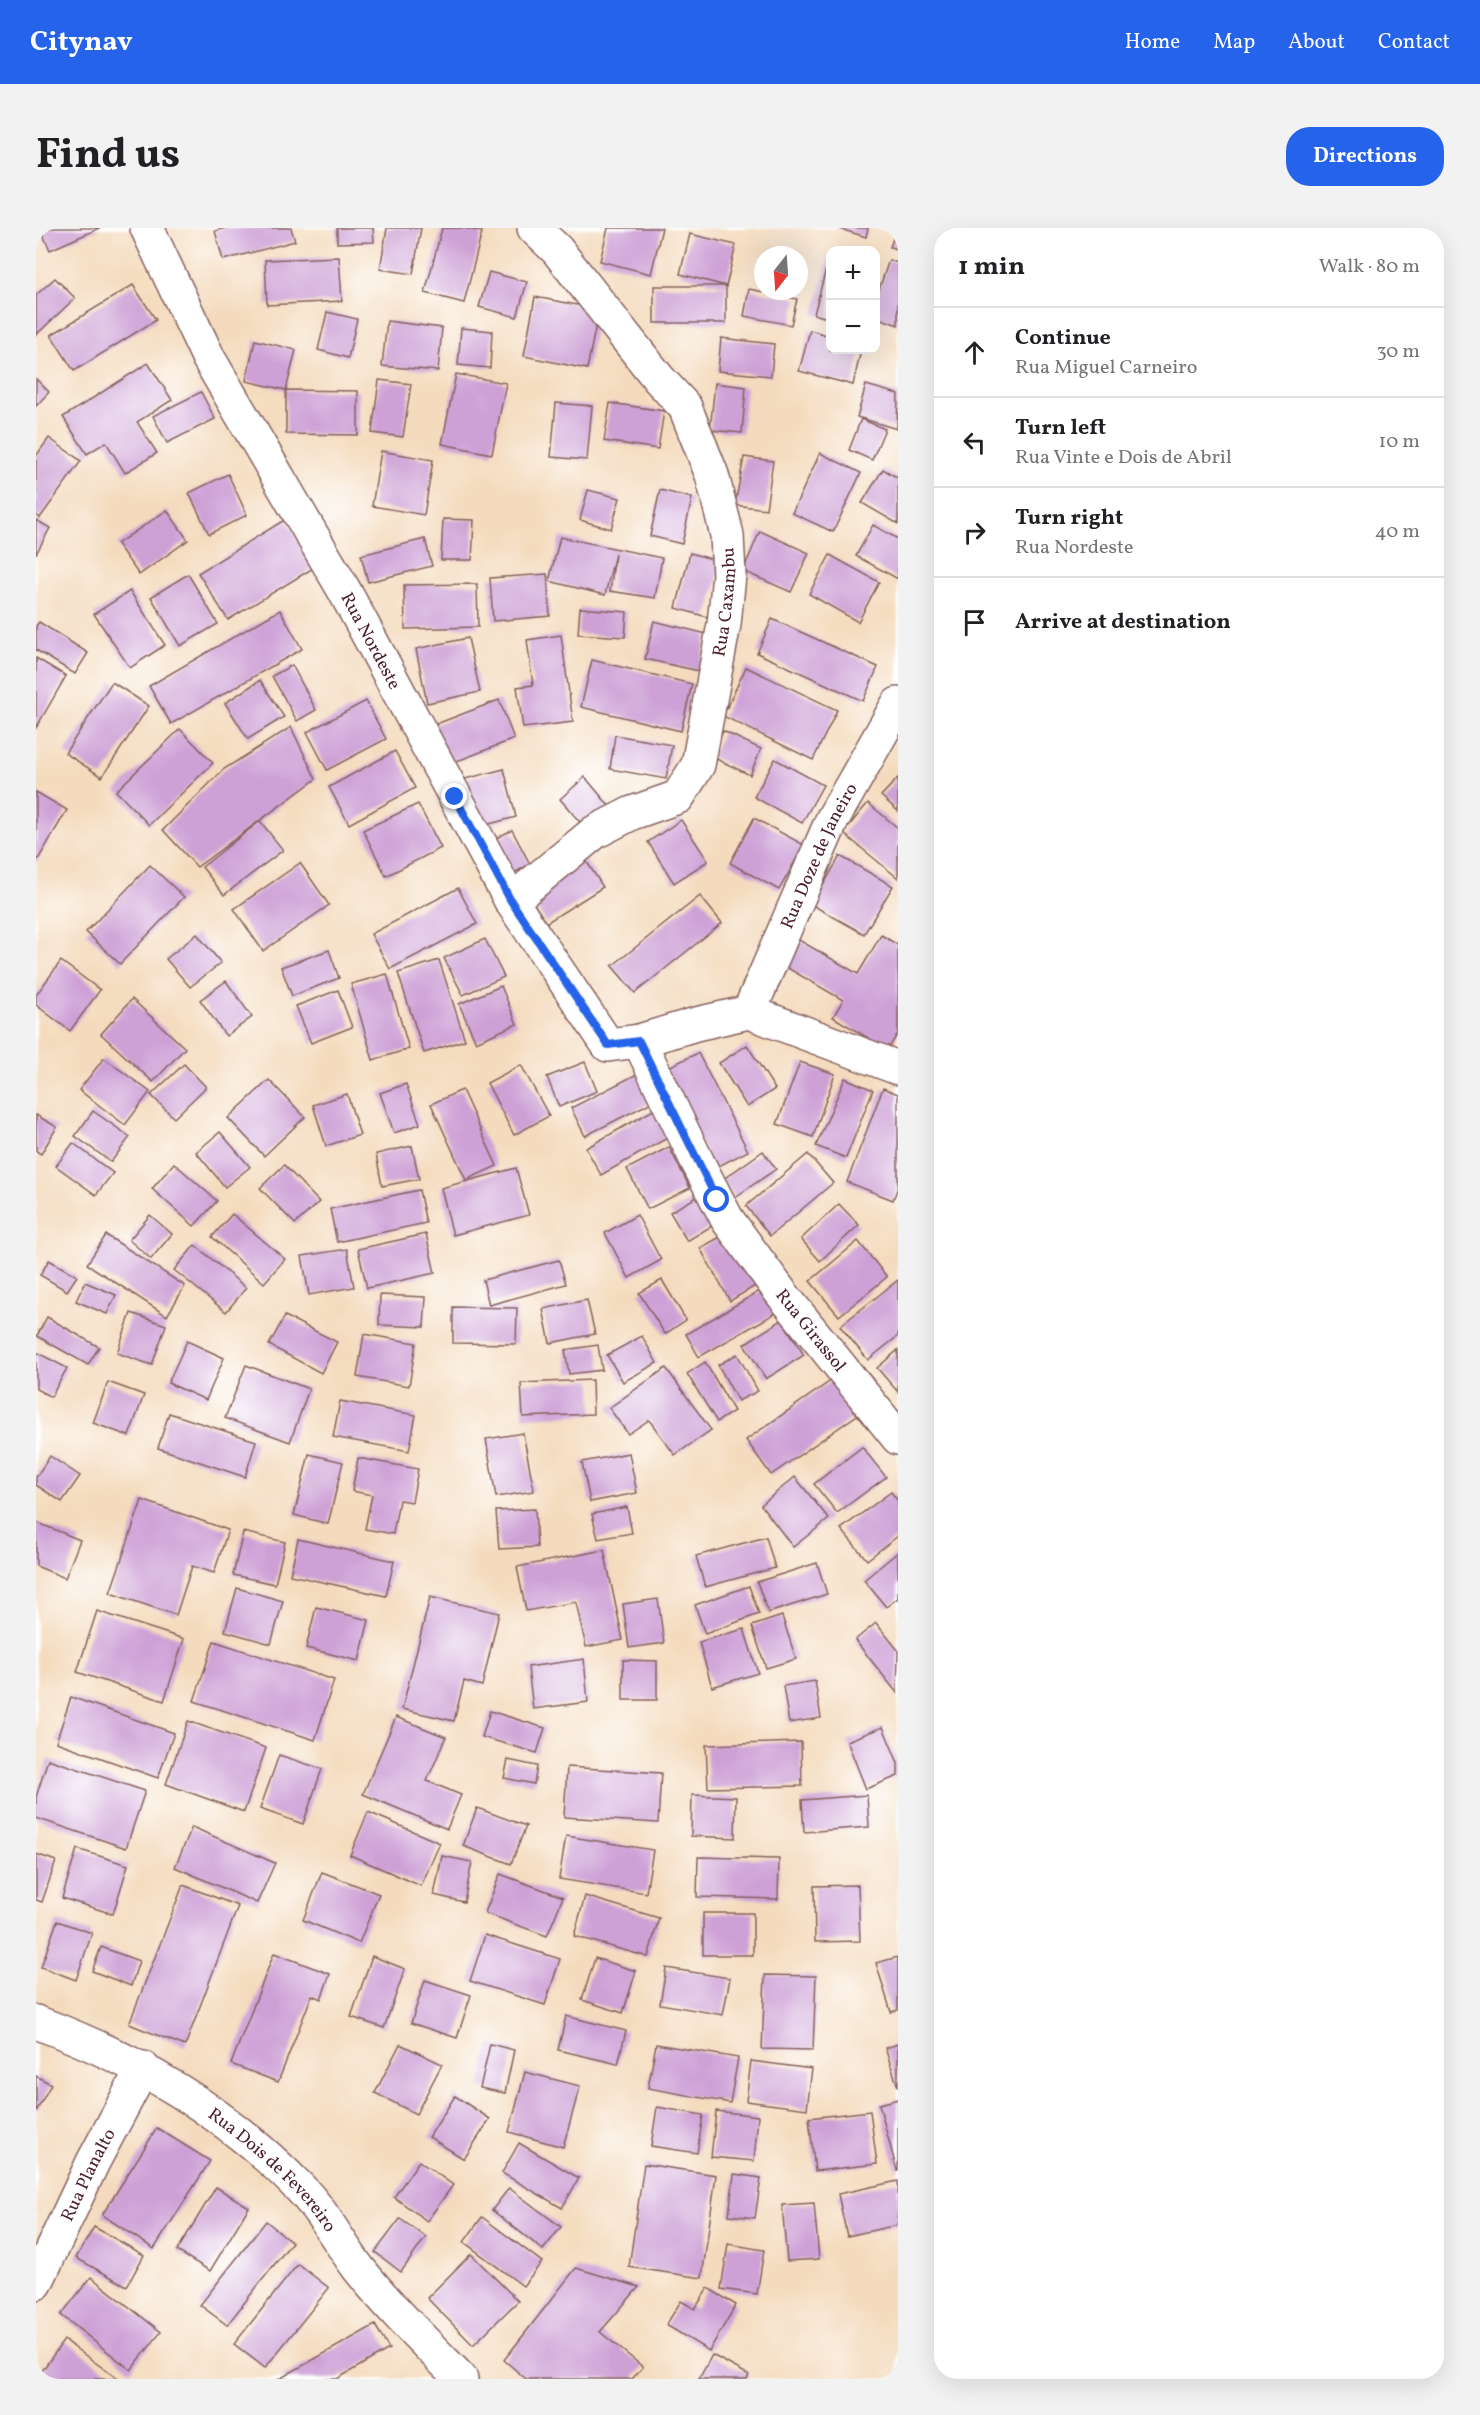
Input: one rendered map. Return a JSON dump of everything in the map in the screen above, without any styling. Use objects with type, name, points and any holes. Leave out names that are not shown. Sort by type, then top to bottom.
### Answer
[{"type":"street","name":"Rua Nordeste","points":[[147,228],[209,360],[344,590],[511,901],[623,1043]]},
{"type":"street","name":"Rua Caxambu","points":[[511,901],[595,832],[632,813],[678,797],[698,765],[724,624],[729,575],[727,535],[712,476],[685,407],[659,378],[557,250],[534,228]]},
{"type":"street","name":"Rua Doze de Janeiro","points":[[749,1012],[832,820],[898,704]]},
{"type":"street","points":[[623,1043],[749,1012],[898,1068]]},
{"type":"street","name":"Rua Girassol","points":[[623,1043],[676,1120],[727,1219],[782,1294],[898,1438]]},
{"type":"street","name":"Rua Dois de Fevereiro","points":[[36,2022],[143,2068],[210,2109],[256,2144],[302,2190],[386,2302],[461,2379]]},
{"type":"street","name":"Rua Planalto","points":[[36,2283],[93,2162],[143,2068]]},
{"type":"building","points":[[40,228],[100,228],[50,250]]},
{"type":"building","points":[[226,228],[291,228],[295,241],[223,260],[215,231]]},
{"type":"building","points":[[337,228],[373,228],[374,242],[337,243]]},
{"type":"building","points":[[387,228],[421,228],[413,274],[380,269]]},
{"type":"building","points":[[442,228],[464,228],[482,232],[464,303],[425,293]]},
{"type":"building","points":[[608,228],[662,228],[651,274],[600,261]]},
{"type":"building","points":[[837,228],[868,228],[866,237]]},
{"type":"building","points":[[898,228],[898,249],[890,247]]},
{"type":"building","points":[[690,234],[736,245],[726,286],[680,274]]},
{"type":"building","points":[[339,257],[342,301],[267,305],[265,260]]},
{"type":"building","points":[[889,260],[898,263],[898,325],[880,318],[880,286]]},
{"type":"building","points":[[826,269],[826,318],[814,314]]},
{"type":"building","points":[[489,272],[527,282],[517,317],[479,307]]},
{"type":"building","points":[[55,278],[75,298],[36,335],[36,295]]},
{"type":"building","points":[[133,285],[156,320],[74,371],[51,335]]},
{"type":"building","points":[[654,286],[726,286],[726,323],[654,323]]},
{"type":"building","points":[[749,289],[754,290],[754,300],[797,300],[791,325],[744,316]]},
{"type":"building","points":[[535,297],[599,309],[587,369],[524,356]]},
{"type":"building","points":[[327,312],[357,319],[348,358],[318,350]]},
{"type":"building","points":[[387,321],[442,328],[438,371],[382,366]]},
{"type":"building","points":[[461,328],[492,331],[490,368],[458,365]]},
{"type":"building","points":[[810,330],[826,335],[826,354],[860,354],[853,385],[799,371]]},
{"type":"building","points":[[721,338],[774,344],[771,376],[718,371]]},
{"type":"building","points":[[255,340],[296,350],[286,390],[246,381]]},
{"type":"building","points":[[148,363],[172,400],[137,422],[157,453],[125,473],[106,442],[87,454],[63,417]]},
{"type":"building","points":[[456,374],[506,383],[492,454],[442,444]]},
{"type":"building","points":[[36,379],[49,392],[36,406]]},
{"type":"building","points":[[379,380],[411,384],[403,437],[372,433]]},
{"type":"building","points":[[715,383],[746,387],[742,433],[710,430]]},
{"type":"building","points":[[866,385],[898,394],[897,429],[857,417]]},
{"type":"building","points":[[286,390],[358,391],[358,435],[286,434]]},
{"type":"building","points":[[201,392],[215,419],[167,443],[153,416]]},
{"type":"building","points":[[556,403],[592,406],[587,460],[551,457]]},
{"type":"building","points":[[610,403],[664,411],[658,449],[604,441]]},
{"type":"building","points":[[861,419],[885,429],[872,460],[849,450]]},
{"type":"building","points":[[49,438],[81,461],[40,518],[36,515],[36,456]]},
{"type":"building","points":[[381,451],[433,460],[424,515],[372,506]]},
{"type":"building","points":[[820,453],[861,473],[833,532],[792,513]]},
{"type":"building","points":[[744,457],[773,461],[766,509],[735,505]]},
{"type":"building","points":[[883,469],[898,478],[898,524],[862,503]]},
{"type":"building","points":[[228,474],[247,515],[209,534],[189,493]]},
{"type":"building","points":[[588,490],[620,498],[611,529],[580,520]]},
{"type":"building","points":[[660,490],[692,498],[682,544],[650,536]]},
{"type":"building","points":[[167,510],[188,540],[139,575],[117,544]]},
{"type":"building","points":[[286,519],[315,567],[228,620],[198,573]]},
{"type":"building","points":[[443,519],[474,520],[472,560],[441,560]]},
{"type":"building","points":[[36,520],[50,528],[36,554]]},
{"type":"building","points":[[873,525],[898,539],[898,579],[856,556]]},
{"type":"building","points":[[760,531],[809,553],[791,592],[743,571]]},
{"type":"building","points":[[560,537],[662,558],[655,598],[610,591],[615,554],[605,595],[549,581]]},
{"type":"building","points":[[425,539],[432,566],[368,582],[361,555]]},
{"type":"building","points":[[690,553],[722,562],[707,617],[676,608]]},
{"type":"building","points":[[830,555],[879,582],[858,622],[809,594]]},
{"type":"building","points":[[188,574],[218,624],[180,646],[151,597]]},
{"type":"building","points":[[547,574],[550,616],[493,621],[490,578]]},
{"type":"building","points":[[477,584],[478,627],[405,629],[404,585]]},
{"type":"building","points":[[130,591],[165,645],[130,668],[94,614]]},
{"type":"building","points":[[580,608],[627,612],[625,637],[578,634]]},
{"type":"building","points":[[280,610],[302,649],[171,724],[149,686]]},
{"type":"building","points":[[772,619],[878,667],[863,701],[757,653]]},
{"type":"building","points":[[654,621],[707,634],[699,671],[645,659]]},
{"type":"building","points":[[39,622],[88,653],[75,674],[36,650],[36,626]]},
{"type":"building","points":[[561,635],[573,722],[523,728],[517,687],[533,685],[527,640]]},
{"type":"building","points":[[468,638],[480,692],[427,703],[416,649]]},
{"type":"building","points":[[36,658],[66,676],[36,728]]},
{"type":"building","points":[[592,660],[692,684],[681,731],[581,707]]},
{"type":"building","points":[[292,665],[316,710],[297,721],[272,676]]},
{"type":"building","points":[[746,667],[837,710],[813,760],[723,716]]},
{"type":"building","points":[[260,680],[284,717],[248,739],[225,703]]},
{"type":"building","points":[[112,682],[149,706],[102,777],[65,753]]},
{"type":"building","points":[[499,700],[514,739],[447,765],[431,726]]},
{"type":"building","points":[[366,701],[386,739],[327,770],[307,732]]},
{"type":"building","points":[[291,727],[316,779],[197,867],[163,830],[224,769]]},
{"type":"building","points":[[180,729],[213,763],[149,825],[116,791]]},
{"type":"building","points":[[723,731],[761,749],[750,775],[712,757]]},
{"type":"building","points":[[615,735],[672,745],[666,779],[610,769]]},
{"type":"building","points":[[395,751],[415,788],[349,824],[329,787]]},
{"type":"building","points":[[775,759],[823,785],[802,823],[754,797]]},
{"type":"building","points":[[504,769],[516,817],[478,827],[465,779]]},
{"type":"building","points":[[585,777],[610,807],[585,828],[560,799]]},
{"type":"building","points":[[898,778],[898,811],[881,796]]},
{"type":"building","points":[[36,792],[67,810],[36,863]]},
{"type":"building","points":[[868,803],[898,828],[898,878],[843,833]]},
{"type":"building","points":[[418,804],[441,848],[386,876],[363,830]]},
{"type":"building","points":[[754,818],[804,845],[779,890],[730,863]]},
{"type":"building","points":[[681,820],[708,861],[674,883],[648,842]]},
{"type":"building","points":[[260,821],[283,850],[224,895],[202,867]]},
{"type":"building","points":[[512,830],[530,864],[509,876],[490,841]]},
{"type":"building","points":[[840,856],[893,886],[864,934],[812,905]]},
{"type":"building","points":[[585,859],[603,887],[546,923],[529,896]]},
{"type":"building","points":[[300,863],[329,905],[263,951],[234,909]]},
{"type":"building","points":[[150,865],[184,897],[120,964],[86,932]]},
{"type":"building","points":[[458,888],[477,924],[390,969],[371,934]]},
{"type":"building","points":[[700,896],[722,923],[635,993],[612,966]]},
{"type":"building","points":[[197,934],[221,963],[190,987],[166,959]]},
{"type":"building","points":[[881,935],[898,945],[898,1033],[888,1050],[833,1017],[843,1000],[784,966],[799,940],[858,974]]},
{"type":"building","points":[[485,939],[504,977],[463,995],[444,958]]},
{"type":"building","points":[[329,950],[339,978],[292,996],[281,967]]},
{"type":"building","points":[[439,960],[465,1040],[424,1053],[398,973]]},
{"type":"building","points":[[61,961],[100,990],[70,1031],[36,1005],[36,995]]},
{"type":"building","points":[[387,974],[409,1049],[373,1060],[351,984]]},
{"type":"building","points":[[226,981],[252,1017],[226,1036],[200,1000]]},
{"type":"building","points":[[501,986],[517,1024],[476,1042],[459,1004]]},
{"type":"building","points":[[338,990],[352,1027],[311,1043],[296,1006]]},
{"type":"building","points":[[132,999],[185,1048],[153,1082],[101,1034]]},
{"type":"building","points":[[747,1045],[775,1089],[747,1107],[719,1063]]},
{"type":"building","points":[[698,1053],[748,1151],[713,1169],[662,1070]]},
{"type":"building","points":[[104,1058],[150,1092],[125,1125],[79,1090]]},
{"type":"building","points":[[585,1062],[597,1091],[559,1107],[547,1077]]},
{"type":"building","points":[[800,1062],[835,1074],[813,1137],[777,1124]]},
{"type":"building","points":[[184,1064],[206,1087],[174,1118],[151,1095]]},
{"type":"building","points":[[521,1065],[549,1116],[514,1135],[487,1083]]},
{"type":"building","points":[[639,1073],[654,1101],[585,1136],[571,1108]]},
{"type":"building","points":[[845,1078],[873,1090],[846,1158],[816,1146]]},
{"type":"building","points":[[269,1080],[305,1117],[264,1156],[228,1118]]},
{"type":"building","points":[[406,1084],[420,1124],[394,1133],[380,1093]]},
{"type":"building","points":[[883,1088],[898,1094],[898,1187],[893,1200],[847,1182]]},
{"type":"building","points":[[462,1090],[497,1166],[466,1180],[431,1104]]},
{"type":"building","points":[[347,1094],[360,1135],[326,1146],[313,1105]]},
{"type":"building","points":[[655,1109],[671,1136],[601,1175],[586,1148]]},
{"type":"building","points":[[93,1111],[130,1137],[111,1162],[75,1136]]},
{"type":"building","points":[[36,1115],[57,1127],[41,1154],[36,1151]]},
{"type":"building","points":[[220,1132],[250,1167],[225,1187],[196,1152]]},
{"type":"building","points":[[73,1143],[113,1173],[96,1195],[56,1166]]},
{"type":"building","points":[[412,1146],[419,1179],[382,1186],[376,1154]]},
{"type":"building","points":[[669,1147],[690,1188],[648,1209],[627,1169]]},
{"type":"building","points":[[763,1151],[776,1169],[734,1198],[722,1180]]},
{"type":"building","points":[[808,1154],[833,1183],[770,1236],[746,1206]]},
{"type":"building","points":[[174,1163],[217,1201],[194,1226],[152,1189]]},
{"type":"building","points":[[284,1165],[319,1202],[295,1224],[260,1188]]},
{"type":"building","points":[[516,1168],[529,1215],[453,1235],[441,1188]]},
{"type":"building","points":[[419,1190],[426,1223],[337,1242],[330,1209]]},
{"type":"building","points":[[704,1193],[720,1221],[687,1241],[670,1212]]},
{"type":"building","points":[[839,1204],[859,1225],[820,1261],[801,1239]]},
{"type":"building","points":[[232,1214],[285,1259],[264,1283],[212,1237]]},
{"type":"building","points":[[150,1215],[172,1234],[151,1259],[129,1240]]},
{"type":"building","points":[[637,1215],[661,1260],[629,1278],[605,1233]]},
{"type":"building","points":[[733,1230],[762,1282],[730,1301],[700,1248]]},
{"type":"building","points":[[426,1234],[435,1273],[367,1288],[358,1249]]},
{"type":"building","points":[[106,1235],[185,1286],[167,1316],[87,1264]]},
{"type":"building","points":[[858,1241],[887,1277],[839,1316],[810,1281]]},
{"type":"building","points":[[195,1245],[246,1288],[226,1312],[174,1270]]},
{"type":"building","points":[[347,1249],[354,1287],[309,1295],[302,1256]]},
{"type":"building","points":[[49,1260],[77,1276],[67,1291],[40,1275]]},
{"type":"building","points":[[559,1260],[566,1284],[489,1305],[483,1280]]},
{"type":"building","points":[[662,1280],[686,1320],[665,1334],[639,1293]]},
{"type":"building","points":[[898,1280],[898,1336],[868,1360],[840,1326]]},
{"type":"building","points":[[85,1282],[116,1295],[107,1314],[76,1301]]},
{"type":"building","points":[[770,1285],[783,1309],[699,1357],[686,1334]]},
{"type":"building","points":[[380,1295],[426,1297],[424,1327],[379,1325]]},
{"type":"building","points":[[587,1300],[595,1334],[550,1343],[543,1309]]},
{"type":"building","points":[[453,1307],[517,1308],[516,1344],[453,1343]]},
{"type":"building","points":[[131,1313],[166,1325],[152,1365],[117,1353]]},
{"type":"building","points":[[285,1316],[337,1342],[321,1373],[269,1345]]},
{"type":"building","points":[[47,1317],[99,1347],[88,1365],[37,1336]]},
{"type":"building","points":[[782,1320],[804,1355],[766,1379],[744,1344]]},
{"type":"building","points":[[364,1334],[416,1343],[409,1386],[357,1377]]},
{"type":"building","points":[[642,1336],[657,1363],[623,1382],[607,1355]]},
{"type":"building","points":[[187,1341],[224,1358],[206,1400],[168,1383]]},
{"type":"building","points":[[598,1345],[602,1370],[569,1374],[565,1350]]},
{"type":"building","points":[[898,1350],[898,1392],[877,1368]]},
{"type":"building","points":[[36,1352],[67,1368],[51,1397],[36,1389]]},
{"type":"building","points":[[737,1354],[758,1391],[738,1401],[718,1365]]},
{"type":"building","points":[[705,1362],[734,1411],[717,1422],[687,1374]]},
{"type":"building","points":[[246,1365],[309,1389],[290,1442],[225,1418]]},
{"type":"building","points":[[666,1368],[711,1430],[675,1455],[649,1420],[628,1434],[609,1408]]},
{"type":"building","points":[[592,1380],[593,1414],[523,1417],[521,1383]]},
{"type":"building","points":[[832,1380],[857,1415],[771,1475],[746,1440]]},
{"type":"building","points":[[108,1382],[144,1395],[129,1436],[93,1423]]},
{"type":"building","points":[[340,1401],[416,1415],[409,1451],[333,1437]]},
{"type":"building","points":[[169,1413],[256,1441],[245,1477],[158,1448]]},
{"type":"building","points":[[523,1433],[534,1491],[496,1497],[486,1439]]},
{"type":"building","points":[[862,1447],[886,1477],[837,1513],[814,1484]]},
{"type":"building","points":[[629,1453],[637,1493],[590,1502],[582,1462]]},
{"type":"building","points":[[309,1454],[343,1462],[328,1524],[294,1515]]},
{"type":"building","points":[[50,1456],[80,1476],[62,1502],[36,1485],[36,1477]]},
{"type":"building","points":[[358,1458],[418,1469],[412,1502],[399,1500],[393,1534],[365,1529],[372,1495],[352,1491]]},
{"type":"building","points":[[795,1477],[829,1519],[793,1547],[761,1505]]},
{"type":"building","points":[[891,1492],[898,1501],[898,1536],[867,1560],[841,1529]]},
{"type":"building","points":[[142,1500],[228,1530],[214,1573],[192,1566],[176,1615],[110,1593]]},
{"type":"building","points":[[627,1507],[632,1533],[598,1539],[592,1514]]},
{"type":"building","points":[[535,1509],[537,1547],[499,1549],[496,1511]]},
{"type":"building","points":[[36,1522],[80,1540],[65,1578],[36,1566]]},
{"type":"building","points":[[243,1532],[285,1542],[275,1584],[233,1575]]},
{"type":"building","points":[[766,1537],[775,1568],[705,1587],[696,1556]]},
{"type":"building","points":[[298,1539],[394,1561],[386,1596],[290,1575]]},
{"type":"building","points":[[604,1550],[623,1640],[586,1647],[576,1602],[526,1611],[517,1567]]},
{"type":"building","points":[[898,1552],[898,1598],[886,1607],[864,1580]]},
{"type":"building","points":[[817,1563],[827,1594],[768,1613],[757,1582]]},
{"type":"building","points":[[749,1586],[759,1614],[705,1634],[695,1605]]},
{"type":"building","points":[[237,1588],[283,1601],[271,1644],[225,1631]]},
{"type":"building","points":[[430,1597],[499,1613],[482,1686],[464,1681],[454,1721],[402,1709]]},
{"type":"building","points":[[658,1599],[664,1643],[629,1648],[623,1604]]},
{"type":"building","points":[[316,1607],[369,1620],[359,1661],[306,1648]]},
{"type":"building","points":[[97,1611],[184,1639],[164,1701],[77,1672]]},
{"type":"building","points":[[782,1616],[796,1659],[766,1668],[752,1626]]},
{"type":"building","points":[[876,1623],[898,1650],[897,1693],[855,1640]]},
{"type":"building","points":[[744,1629],[758,1673],[712,1687],[699,1642]]},
{"type":"building","points":[[214,1641],[334,1680],[315,1740],[194,1701]]},
{"type":"building","points":[[584,1659],[588,1702],[533,1709],[528,1667]]},
{"type":"building","points":[[623,1660],[657,1661],[657,1700],[623,1700]]},
{"type":"building","points":[[815,1681],[821,1718],[789,1723],[783,1686]]},
{"type":"building","points":[[71,1697],[174,1733],[158,1778],[56,1742]]},
{"type":"building","points":[[490,1711],[545,1728],[537,1753],[482,1737]]},
{"type":"building","points":[[396,1717],[446,1737],[427,1781],[461,1795],[447,1829],[363,1794]]},
{"type":"building","points":[[188,1721],[266,1748],[244,1812],[166,1784]]},
{"type":"building","points":[[883,1727],[898,1763],[898,1776],[866,1789],[847,1741]]},
{"type":"building","points":[[801,1742],[802,1786],[708,1788],[706,1745]]},
{"type":"building","points":[[279,1755],[322,1769],[303,1824],[260,1809]]},
{"type":"building","points":[[48,1759],[145,1791],[126,1848],[36,1818],[36,1797]]},
{"type":"building","points":[[508,1760],[537,1766],[534,1784],[504,1778]]},
{"type":"building","points":[[567,1767],[661,1773],[658,1823],[564,1817]]},
{"type":"building","points":[[692,1795],[736,1797],[735,1838],[691,1836]]},
{"type":"building","points":[[867,1795],[869,1827],[804,1832],[802,1800]]},
{"type":"building","points":[[477,1808],[526,1826],[511,1864],[463,1846]]},
{"type":"building","points":[[368,1812],[440,1843],[421,1886],[350,1855]]},
{"type":"building","points":[[192,1827],[275,1863],[257,1903],[175,1867]]},
{"type":"building","points":[[566,1836],[653,1850],[646,1893],[559,1879]]},
{"type":"building","points":[[77,1849],[128,1865],[113,1914],[62,1898]]},
{"type":"building","points":[[36,1854],[56,1861],[42,1902],[36,1900]]},
{"type":"building","points":[[442,1856],[472,1862],[464,1902],[434,1895]]},
{"type":"building","points":[[698,1857],[779,1859],[778,1899],[697,1897]]},
{"type":"building","points":[[322,1872],[379,1894],[359,1943],[303,1920]]},
{"type":"building","points":[[500,1874],[563,1897],[547,1936],[485,1913]]},
{"type":"building","points":[[183,1885],[238,1906],[185,2046],[129,2024]]},
{"type":"building","points":[[858,1885],[860,1941],[815,1942],[814,1886]]},
{"type":"building","points":[[585,1896],[659,1918],[648,1957],[574,1936]]},
{"type":"building","points":[[703,1913],[753,1913],[753,1955],[703,1955]]},
{"type":"building","points":[[57,1921],[92,1933],[76,1980],[41,1967]]},
{"type":"building","points":[[485,1935],[560,1959],[545,2005],[470,1981]]},
{"type":"building","points":[[101,1947],[139,1961],[131,1986],[92,1971]]},
{"type":"building","points":[[274,1953],[330,1974],[321,1999],[312,1995],[278,2082],[231,2064]]},
{"type":"building","points":[[372,1956],[405,1969],[384,2028],[351,2017]]},
{"type":"building","points":[[898,1957],[898,2010],[891,2012],[876,1963]]},
{"type":"building","points":[[595,1958],[636,1971],[623,2013],[582,2000]]},
{"type":"building","points":[[666,1968],[730,1978],[723,2015],[660,2004]]},
{"type":"building","points":[[765,1975],[816,1976],[813,2050],[762,2049]]},
{"type":"building","points":[[425,1980],[471,1995],[457,2038],[411,2023]]},
{"type":"building","points":[[566,2016],[626,2031],[618,2064],[558,2050]]},
{"type":"building","points":[[400,2044],[442,2064],[416,2114],[375,2093]]},
{"type":"building","points":[[490,2044],[514,2050],[505,2093],[480,2088]]},
{"type":"building","points":[[656,2044],[738,2058],[730,2103],[648,2088]]},
{"type":"building","points":[[898,2044],[898,2087],[885,2048]]},
{"type":"building","points":[[751,2061],[812,2069],[807,2109],[746,2101]]},
{"type":"building","points":[[525,2072],[580,2086],[563,2147],[509,2132]]},
{"type":"building","points":[[36,2076],[51,2084],[36,2112]]},
{"type":"building","points":[[455,2096],[490,2119],[464,2159],[429,2137]]},
{"type":"building","points":[[898,2099],[898,2171],[897,2171],[879,2104]]},
{"type":"building","points":[[657,2107],[703,2115],[697,2153],[651,2146]]},
{"type":"building","points":[[716,2111],[758,2116],[754,2161],[711,2157]]},
{"type":"building","points":[[870,2111],[877,2164],[815,2171],[809,2118]]},
{"type":"building","points":[[157,2128],[210,2161],[154,2249],[102,2215]]},
{"type":"building","points":[[519,2143],[579,2178],[562,2208],[502,2173]]},
{"type":"building","points":[[419,2161],[453,2185],[427,2221],[394,2197]]},
{"type":"building","points":[[644,2164],[716,2175],[702,2278],[629,2267]]},
{"type":"building","points":[[734,2174],[761,2178],[755,2218],[729,2215]]},
{"type":"building","points":[[898,2181],[898,2225],[847,2236],[838,2194]]},
{"type":"building","points":[[216,2187],[249,2207],[210,2271],[177,2251]]},
{"type":"building","points":[[509,2188],[561,2227],[543,2250],[492,2210]]},
{"type":"building","points":[[814,2203],[819,2259],[787,2261],[782,2205]]},
{"type":"building","points":[[482,2217],[542,2262],[523,2286],[464,2242]]},
{"type":"building","points":[[400,2219],[426,2237],[401,2272],[375,2252]]},
{"type":"building","points":[[266,2221],[292,2242],[227,2325],[200,2305]]},
{"type":"building","points":[[94,2227],[144,2255],[127,2286],[76,2258]]},
{"type":"building","points":[[728,2244],[764,2250],[757,2294],[721,2289]]},
{"type":"building","points":[[471,2254],[518,2301],[473,2345],[427,2298]]},
{"type":"building","points":[[298,2264],[329,2288],[265,2368],[234,2344]]},
{"type":"building","points":[[576,2268],[639,2287],[600,2332],[643,2367],[632,2379],[526,2379],[504,2360]]},
{"type":"building","points":[[91,2277],[161,2332],[131,2370],[61,2315]]},
{"type":"building","points":[[708,2288],[736,2305],[709,2351],[666,2325],[681,2301],[695,2309]]},
{"type":"building","points":[[375,2325],[389,2349],[337,2379],[279,2379]]},
{"type":"building","points":[[64,2340],[118,2379],[36,2379]]},
{"type":"building","points":[[712,2355],[749,2375],[747,2379],[699,2379]]},
{"type":"route","points":[[455,797],[511,901],[608,1045],[639,1041],[655,1078],[717,1200]]}]
